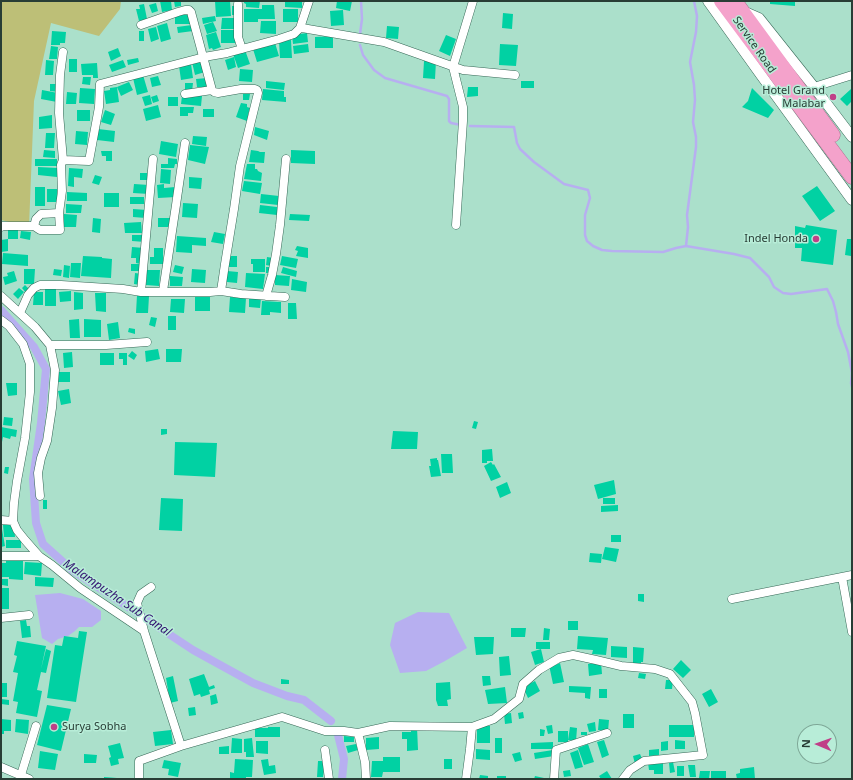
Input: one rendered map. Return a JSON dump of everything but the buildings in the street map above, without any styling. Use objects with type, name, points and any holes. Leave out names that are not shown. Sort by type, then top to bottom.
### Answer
[{"type":"highway","points":[[721,1],[852,177]]},
{"type":"highway","points":[[738,5],[852,161]]},
{"type":"street","points":[[63,160],[89,161],[99,107],[100,84],[204,57],[227,53],[294,34],[300,28],[309,1]]},
{"type":"street","points":[[456,225],[464,121],[463,107],[453,67],[473,1]]},
{"type":"street","name":"Service Road","points":[[708,1],[852,200]]},
{"type":"street","points":[[238,4],[238,37],[242,49]]},
{"type":"street","name":"Service Road","points":[[738,5],[759,18],[852,137]]},
{"type":"street","points":[[141,25],[185,10],[191,12],[212,90]]},
{"type":"street","points":[[300,28],[384,42],[462,70],[515,74]]},
{"type":"street","points":[[1,227],[34,226],[40,230],[60,230],[59,213],[62,191],[61,165],[63,160],[60,113],[60,75],[63,52]]},
{"type":"street","points":[[814,87],[852,75]]},
{"type":"street","points":[[185,94],[212,90],[218,93],[241,89],[255,89],[257,90],[258,94],[240,166],[221,291]]},
{"type":"street","points":[[162,292],[185,143]]},
{"type":"street","points":[[141,292],[152,159]]},
{"type":"street","points":[[266,296],[276,254],[286,159]]},
{"type":"street","points":[[34,226],[36,219],[41,214],[59,213]]},
{"type":"street","points":[[20,314],[28,295],[34,288],[40,285],[123,289],[141,292],[221,291],[285,297]]},
{"type":"street","points":[[1,296],[35,326],[50,345],[55,370],[52,408],[47,442],[41,458],[38,473],[40,496]]},
{"type":"street","points":[[1,320],[9,326],[23,344],[30,364],[29,400],[25,438],[17,481],[13,521],[17,530],[38,556],[52,565],[80,588],[144,631]]},
{"type":"street","points":[[50,345],[106,345],[147,342]]},
{"type":"street","points":[[1,520],[13,521]]},
{"type":"street","points":[[1,556],[38,556]]},
{"type":"street","points":[[732,600],[852,574]]},
{"type":"street","points":[[842,577],[852,632]]},
{"type":"street","points":[[151,587],[141,594],[137,603],[144,631],[181,746]]},
{"type":"street","points":[[1,618],[29,615]]},
{"type":"street","points":[[139,779],[139,761],[181,746],[282,717],[325,731],[358,733],[390,726],[472,727],[494,719],[519,699],[524,684],[540,670],[559,658],[573,655],[621,666],[655,669],[670,674],[692,702],[703,755],[644,761],[630,770],[623,779]]},
{"type":"street","points":[[21,776],[36,726]]},
{"type":"street","points":[[466,779],[470,756],[472,727]]},
{"type":"street","points":[[358,733],[365,762],[366,779]]},
{"type":"street","points":[[554,779],[556,750],[607,733]]},
{"type":"street","points":[[325,750],[329,779]]},
{"type":"street","points":[[1,767],[30,779]]},
{"type":"green space","points":[[1,1],[121,1],[120,9],[99,36],[51,23],[34,101],[29,227],[1,220]]},
{"type":"shaded area","points":[[60,593],[83,599],[101,611],[101,620],[92,627],[79,627],[68,636],[58,639],[52,644],[42,638],[35,595]]},
{"type":"shaded area","points":[[418,612],[449,613],[467,648],[426,671],[400,673],[390,645],[395,623]]},
{"type":"waterway","points":[[360,34],[362,19],[361,1]]},
{"type":"waterway","points":[[686,246],[688,227],[687,215],[696,147],[693,122],[695,100],[694,85],[690,62],[696,32],[697,16],[694,1]]},
{"type":"waterway","points":[[360,45],[363,55],[374,70],[385,78],[447,96],[449,99],[449,121],[451,123],[461,125]]},
{"type":"waterway","points":[[470,126],[514,127],[517,143],[520,149],[534,162],[564,184],[588,190],[590,198],[585,215],[585,235],[587,241],[593,246],[602,250],[612,251],[663,252],[686,246],[734,254],[750,258],[769,277],[774,287],[783,293],[791,294],[827,289],[833,301],[838,324],[848,352],[852,373]]},
{"type":"waterway","name":"Malampuzha Sub Canal","points":[[1,310],[34,347],[46,369],[41,423],[33,479],[36,523],[43,544],[72,570],[193,650],[253,683],[287,696],[304,700],[331,721]]},
{"type":"waterway","points":[[852,373],[852,387]]},
{"type":"waterway","name":"Malampuzha Sub Canal","points":[[338,735],[344,759],[342,779]]},
{"type":"place","name":"Hotel Grand Malabar","points":[[833,97]]},
{"type":"place","name":"Indel Honda","points":[[816,239]]},
{"type":"place","name":"Surya Sobha","points":[[54,727]]}]
